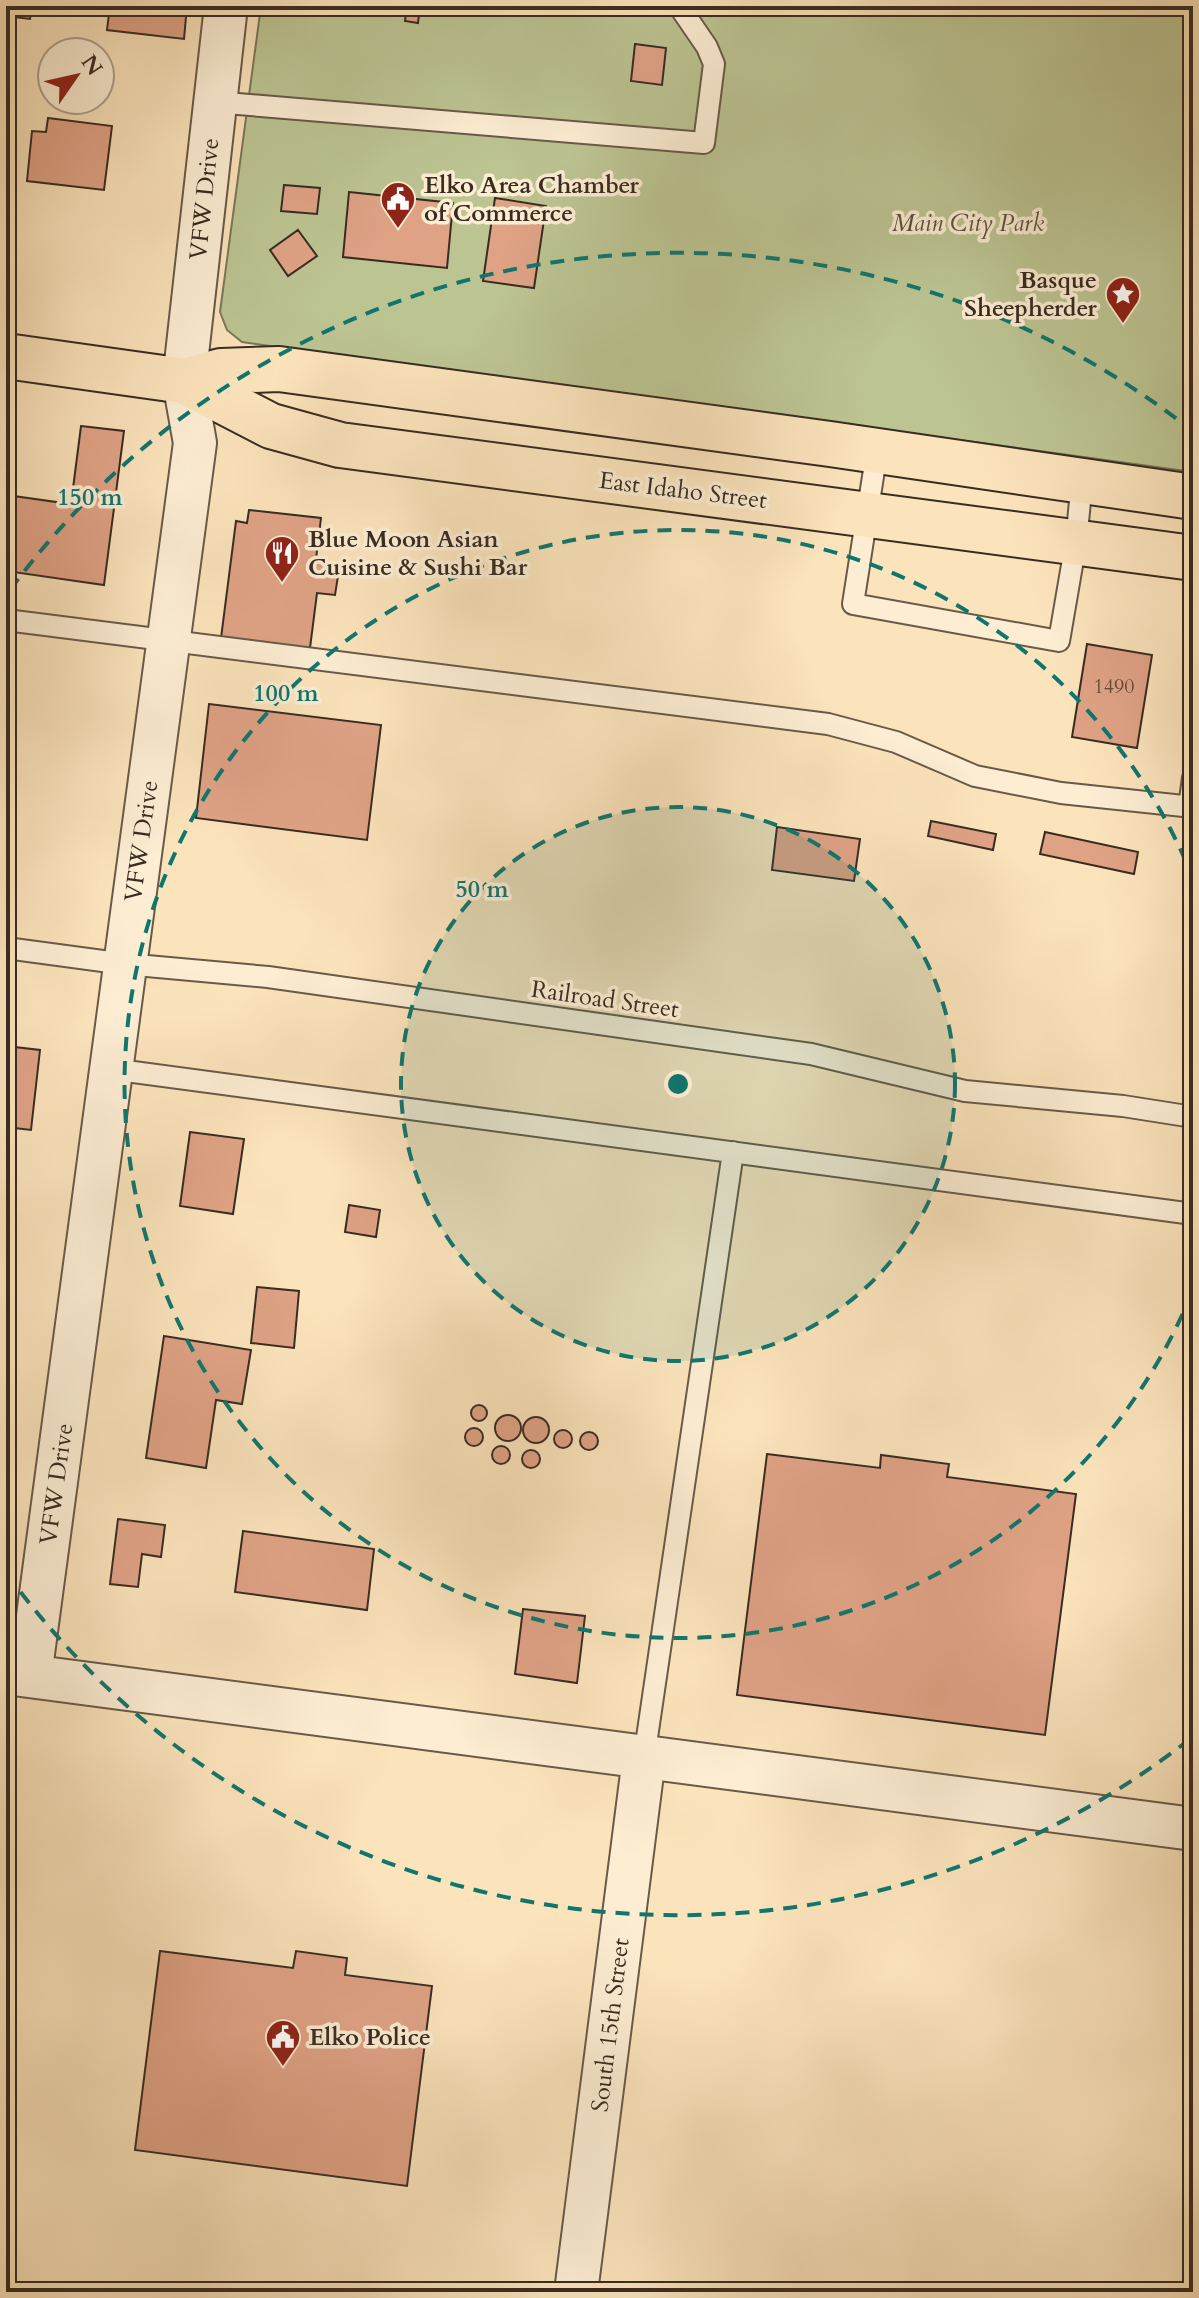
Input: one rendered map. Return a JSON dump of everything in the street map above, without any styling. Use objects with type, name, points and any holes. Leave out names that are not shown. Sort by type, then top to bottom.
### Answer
[{"type":"main road","name":"East Idaho Street","points":[[6,356],[184,381],[271,426],[340,445],[1193,558]]},
{"type":"main road","name":"East Idaho Street","points":[[184,381],[221,371],[279,369],[1193,497]]},
{"type":"street","name":"VFW Drive","points":[[18,1674],[111,1069],[195,443],[184,381],[226,6]]},
{"type":"street","points":[[18,1674],[1193,1829]]},
{"type":"street","name":"South 15th Street","points":[[576,2292],[644,1758]]},
{"type":"lane","points":[[214,102],[704,143],[714,64],[707,47],[679,6]]},
{"type":"lane","points":[[877,451],[853,604],[1059,641],[1076,542],[1082,481]]},
{"type":"lane","points":[[6,620],[828,724],[896,742],[975,776],[1061,793],[1191,807],[1193,778]]},
{"type":"lane","name":"Railroad Street","points":[[6,948],[125,964],[268,977],[811,1054],[965,1091],[1123,1106],[1193,1117]]},
{"type":"lane","points":[[111,1069],[1193,1214]]},
{"type":"lane","points":[[644,1758],[733,1152]]},
{"type":"green space","name":"Main City Park","points":[[261,6],[1193,6],[1193,472],[242,342],[227,330],[220,312]]},
{"type":"building","points":[[6,6],[32,6],[30,19],[6,16]]},
{"type":"building","points":[[110,6],[187,6],[184,39],[107,30]]},
{"type":"building","points":[[407,6],[420,6],[418,23],[405,21]]},
{"type":"building","points":[[635,44],[666,48],[662,85],[631,81]]},
{"type":"building","points":[[48,118],[112,126],[104,190],[27,181],[32,131],[46,132]]},
{"type":"building","points":[[284,185],[320,188],[317,214],[281,211]]},
{"type":"building","name":"Elko Area Chamber of Commerce","points":[[349,192],[453,203],[447,268],[343,257]]},
{"type":"building","points":[[495,198],[546,206],[534,288],[483,281]]},
{"type":"building","points":[[298,230],[317,256],[288,276],[270,250]]},
{"type":"building","points":[[81,426],[124,431],[104,585],[6,571],[6,495],[71,504]]},
{"type":"building","name":"Blue Moon Asian Cuisine & Sushi Bar","points":[[249,510],[321,518],[316,559],[327,560],[326,574],[338,576],[335,595],[317,593],[310,648],[221,638],[236,521],[247,523]]},
{"type":"building","points":[[1087,644],[1152,655],[1137,748],[1072,737]]},
{"type":"building","points":[[209,704],[381,725],[367,840],[196,818]]},
{"type":"building","points":[[931,821],[996,834],[993,850],[928,836]]},
{"type":"building","points":[[777,827],[860,839],[854,881],[772,870]]},
{"type":"building","points":[[1045,832],[1138,852],[1134,874],[1040,854]]},
{"type":"building","points":[[6,1046],[40,1050],[31,1130],[6,1127]]},
{"type":"building","points":[[190,1132],[244,1139],[233,1214],[180,1206]]},
{"type":"building","points":[[349,1205],[380,1210],[376,1237],[345,1232]]},
{"type":"building","points":[[257,1287],[299,1291],[294,1348],[251,1343]]},
{"type":"building","points":[[164,1336],[251,1350],[242,1404],[216,1400],[206,1468],[146,1458]]},
{"type":"building","points":[[476,1405],[482,1405],[487,1413],[485,1419],[476,1421],[471,1416],[471,1410]]},
{"type":"building","points":[[508,1415],[517,1419],[521,1428],[517,1437],[508,1441],[499,1437],[495,1428],[499,1419]]},
{"type":"building","points":[[536,1417],[545,1421],[549,1430],[545,1439],[536,1443],[527,1439],[523,1430],[527,1421]]},
{"type":"building","points":[[474,1428],[483,1437],[474,1446],[465,1437]]},
{"type":"building","points":[[563,1430],[572,1439],[563,1448],[554,1439]]},
{"type":"building","points":[[589,1432],[598,1441],[589,1450],[580,1441]]},
{"type":"building","points":[[501,1446],[510,1455],[501,1464],[492,1455]]},
{"type":"building","points":[[531,1450],[540,1459],[531,1468],[522,1459]]},
{"type":"building","points":[[767,1454],[880,1468],[881,1455],[949,1464],[947,1477],[1076,1494],[1045,1735],[737,1695]]},
{"type":"building","points":[[118,1519],[165,1525],[161,1557],[142,1554],[138,1587],[110,1584]]},
{"type":"building","points":[[243,1531],[374,1549],[367,1610],[235,1592]]},
{"type":"building","points":[[523,1609],[585,1616],[577,1683],[515,1674]]},
{"type":"building","name":"Elko Police","points":[[160,1951],[293,1968],[296,1951],[347,1958],[345,1975],[432,1986],[407,2186],[135,2150]]},
{"type":"place","name":"Elko Area Chamber of Commerce","points":[[398,230]]},
{"type":"place","name":"Basque Sheepherder","points":[[1123,325]]},
{"type":"place","name":"Blue Moon Asian Cuisine & Sushi Bar","points":[[282,584]]},
{"type":"place","name":"Elko Police","points":[[283,2068]]}]
